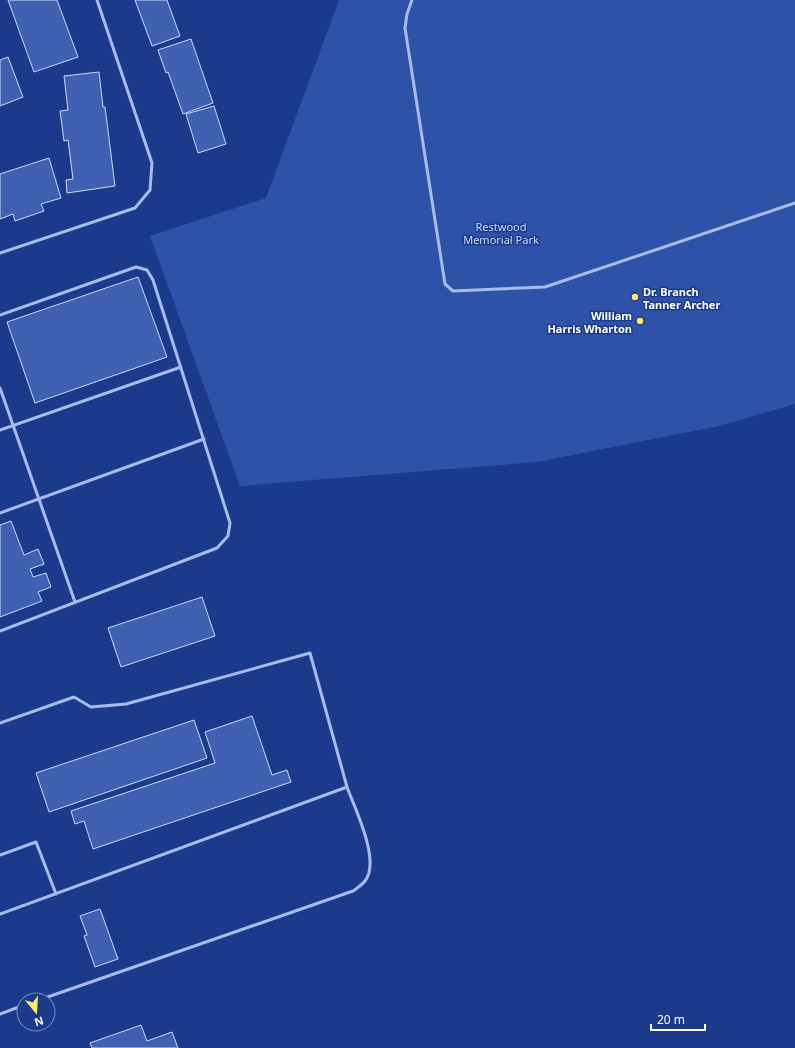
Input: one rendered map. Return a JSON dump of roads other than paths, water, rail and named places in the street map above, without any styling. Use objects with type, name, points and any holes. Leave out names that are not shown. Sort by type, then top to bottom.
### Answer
[{"type":"lane","points":[[0,253],[135,208],[150,190],[152,163],[97,0]]},
{"type":"lane","points":[[412,0],[407,14],[405,28],[445,284],[453,291],[545,287],[795,203]]},
{"type":"lane","points":[[0,315],[136,267],[147,270],[153,280],[230,523],[228,536],[217,548],[0,631]]},
{"type":"lane","points":[[0,430],[181,368]]},
{"type":"lane","points":[[0,388],[75,602]]},
{"type":"lane","points":[[0,513],[204,440]]},
{"type":"lane","points":[[0,723],[74,697],[91,706],[126,704],[310,653],[347,787],[365,834],[371,866],[365,881],[353,891],[56,994]]},
{"type":"lane","points":[[0,914],[347,787]]},
{"type":"lane","points":[[0,855],[36,842],[56,894]]},
{"type":"lane","points":[[0,1014],[16,1008]]},
{"type":"place","name":"Dr. Branch Tanner Archer","points":[[635,297]]},
{"type":"place","name":"William Harris Wharton","points":[[640,321]]},
{"type":"park label","name":"Restwood Memorial Park","points":[[501,232]]}]
